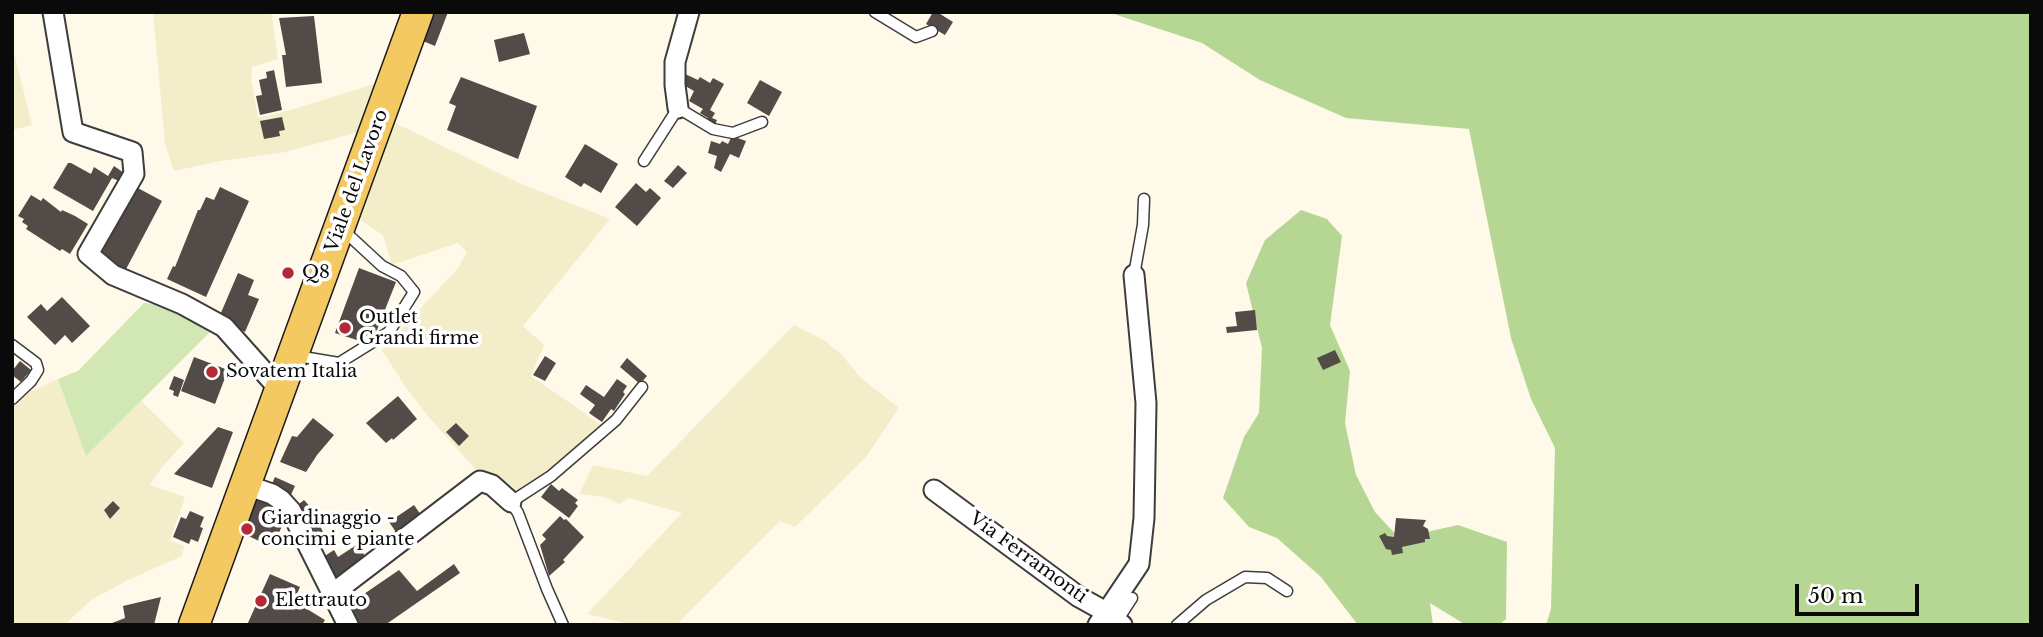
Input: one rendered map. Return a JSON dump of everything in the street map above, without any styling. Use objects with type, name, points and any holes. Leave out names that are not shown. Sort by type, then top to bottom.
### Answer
[{"type":"main road","name":"Viale del Lavoro","points":[[194,625],[418,12]]},
{"type":"street","points":[[53,12],[73,132],[132,152],[134,174],[88,254],[113,275],[182,304],[224,327],[281,391]]},
{"type":"street","points":[[678,107],[674,62],[689,12]]},
{"type":"street","points":[[1111,621],[1139,564],[1144,518],[1146,403],[1133,275]]},
{"type":"street","points":[[332,594],[480,481],[492,485],[512,502]]},
{"type":"street","points":[[246,485],[272,494],[291,511],[348,625]]},
{"type":"street","name":"Via Ferramonti","points":[[934,490],[1111,621]]},
{"type":"lane","points":[[875,12],[916,37],[932,31]]},
{"type":"lane","points":[[644,161],[678,107],[713,129],[733,133],[762,122]]},
{"type":"lane","points":[[1133,275],[1143,225],[1144,199]]},
{"type":"lane","points":[[293,355],[338,363],[389,332],[414,292],[401,276],[382,266],[340,226]]},
{"type":"lane","points":[[12,345],[36,363],[38,370],[12,400]]},
{"type":"lane","points":[[563,625],[512,502],[551,476],[616,420],[642,387]]},
{"type":"lane","points":[[1177,625],[1206,600],[1245,577],[1267,578],[1287,591]]},
{"type":"lane","points":[[1111,621],[1132,598]]},
{"type":"shaded area","points":[[153,12],[271,12],[278,59],[252,67],[251,77],[258,118],[377,83],[358,132],[286,152],[220,161],[174,171],[165,144]]},
{"type":"shaded area","points":[[12,45],[32,125],[12,130]]},
{"type":"shaded area","points":[[395,123],[519,183],[610,219],[523,326],[544,345],[531,376],[603,426],[553,472],[520,493],[513,494],[476,470],[428,416],[382,350],[458,268],[467,252],[458,243],[392,265],[383,235],[360,220]]},
{"type":"shaded area","points":[[794,325],[824,340],[841,354],[861,378],[899,408],[866,457],[795,527],[780,521],[676,625],[635,625],[587,614],[682,513],[628,498],[619,504],[605,497],[579,494],[593,465],[647,476]]},
{"type":"shaded area","points":[[58,379],[86,455],[141,401],[184,443],[150,485],[185,497],[170,540],[184,546],[182,556],[91,600],[64,625],[12,625],[12,406],[24,395]]},
{"type":"green space","points":[[1108,12],[2031,12],[2031,625],[1546,625],[1551,609],[1555,448],[1531,399],[1511,338],[1469,129],[1346,118],[1260,80],[1202,43]]},
{"type":"green space","points":[[1301,210],[1327,219],[1342,236],[1330,325],[1350,371],[1345,423],[1356,475],[1375,512],[1399,538],[1458,525],[1507,542],[1506,619],[1499,625],[1466,625],[1430,603],[1433,625],[1358,625],[1321,577],[1277,538],[1249,527],[1223,498],[1244,437],[1259,413],[1262,348],[1246,283],[1265,240]]},
{"type":"green space","points":[[144,303],[156,304],[212,330],[86,456],[58,379],[78,371]]},
{"type":"building","points":[[434,12],[448,12],[435,46],[423,41]]},
{"type":"building","points":[[933,12],[953,22],[945,35],[926,24]]},
{"type":"building","points":[[314,16],[322,83],[286,87],[282,55],[286,55],[279,18]]},
{"type":"building","points":[[524,33],[530,54],[499,62],[494,40]]},
{"type":"building","points":[[274,70],[282,110],[260,115],[256,96],[262,95],[259,80],[267,78],[266,72]]},
{"type":"building","points":[[685,74],[698,80],[700,77],[710,83],[713,78],[724,84],[710,110],[715,113],[712,118],[717,120],[714,127],[706,122],[708,118],[700,113],[703,109],[689,101],[694,91],[680,83]]},
{"type":"building","points":[[461,77],[537,106],[518,159],[447,130],[456,106],[449,103]]},
{"type":"building","points":[[760,80],[782,92],[769,116],[747,103]]},
{"type":"building","points":[[282,117],[285,130],[279,131],[280,136],[264,139],[260,121]]},
{"type":"building","points":[[732,136],[746,141],[739,158],[730,154],[721,172],[714,168],[717,156],[708,153],[711,141],[728,144]]},
{"type":"building","points":[[585,144],[618,164],[601,193],[584,183],[581,187],[565,177]]},
{"type":"building","points":[[68,163],[91,174],[94,167],[108,176],[114,166],[124,173],[119,181],[112,178],[93,211],[53,188]]},
{"type":"building","points":[[678,165],[687,173],[673,188],[664,181]]},
{"type":"building","points":[[636,183],[646,192],[650,188],[661,198],[637,226],[615,207]]},
{"type":"building","points":[[136,187],[162,201],[124,273],[98,260]]},
{"type":"building","points":[[220,187],[249,201],[206,297],[167,279],[173,266],[175,267],[198,210],[206,197],[214,200]]},
{"type":"building","points":[[31,195],[41,201],[43,198],[61,212],[62,210],[88,224],[70,254],[62,249],[60,251],[26,229],[28,226],[22,222],[24,219],[18,216]]},
{"type":"building","points":[[359,268],[396,282],[377,330],[360,341],[335,333]]},
{"type":"building","points":[[238,273],[254,280],[248,295],[259,299],[245,332],[220,315]]},
{"type":"building","points":[[62,297],[90,326],[72,343],[65,335],[55,345],[27,317],[41,304],[47,311]]},
{"type":"building","points":[[1255,310],[1257,330],[1227,333],[1226,327],[1237,326],[1235,312]]},
{"type":"building","points":[[1335,350],[1341,362],[1323,370],[1317,358]]},
{"type":"building","points":[[545,356],[556,363],[545,381],[533,375]]},
{"type":"building","points":[[194,357],[228,370],[215,404],[181,391]]},
{"type":"building","points":[[627,358],[647,376],[640,384],[620,367]]},
{"type":"building","points":[[20,361],[31,370],[21,382],[12,375]]},
{"type":"building","points":[[174,376],[184,380],[178,397],[169,389]]},
{"type":"building","points":[[617,379],[627,386],[623,392],[625,394],[614,411],[611,409],[602,422],[589,413],[595,405],[580,394],[586,385],[604,397]]},
{"type":"building","points":[[398,396],[417,419],[386,443],[366,423]]},
{"type":"building","points":[[313,418],[334,435],[306,472],[280,462],[292,436],[297,437]]},
{"type":"building","points":[[456,423],[469,436],[459,446],[446,432]]},
{"type":"building","points":[[218,427],[233,432],[212,488],[174,474]]},
{"type":"building","points":[[275,477],[295,486],[289,499],[269,490]]},
{"type":"building","points":[[551,484],[559,491],[562,488],[578,500],[575,503],[578,506],[569,518],[541,497]]},
{"type":"building","points":[[260,497],[288,514],[272,547],[242,533],[255,501]]},
{"type":"building","points":[[304,500],[313,510],[302,519],[294,508]]},
{"type":"building","points":[[113,501],[120,508],[110,519],[104,510]]},
{"type":"building","points":[[414,505],[423,518],[398,535],[389,522]]},
{"type":"building","points":[[190,511],[204,517],[198,542],[191,539],[189,544],[173,537],[181,517],[186,519]]},
{"type":"building","points":[[560,516],[584,537],[563,560],[565,562],[549,576],[540,545],[546,539],[542,535]]},
{"type":"building","points":[[1396,518],[1426,520],[1423,526],[1428,529],[1430,539],[1402,547],[1403,553],[1392,555],[1379,536],[1385,533],[1394,537]]},
{"type":"building","points":[[318,521],[326,539],[314,544],[306,527]]},
{"type":"building","points":[[358,544],[364,554],[363,560],[348,570],[352,575],[337,584],[320,559],[334,550],[338,557]]},
{"type":"building","points":[[454,564],[460,573],[385,625],[351,625],[345,607],[399,570],[417,591]]},
{"type":"building","points":[[270,574],[300,587],[294,601],[325,620],[322,625],[247,625]]},
{"type":"building","points":[[161,597],[154,625],[107,625],[125,618],[123,606]]},
{"type":"place","name":"Q8","points":[[288,273]]},
{"type":"place","name":"Outlet Grandi firme","points":[[345,328]]},
{"type":"place","name":"Sovatem Italia","points":[[212,372]]},
{"type":"place","name":"Giardinaggio - concimi e piante","points":[[247,529]]},
{"type":"place","name":"Elettrauto","points":[[261,601]]}]
